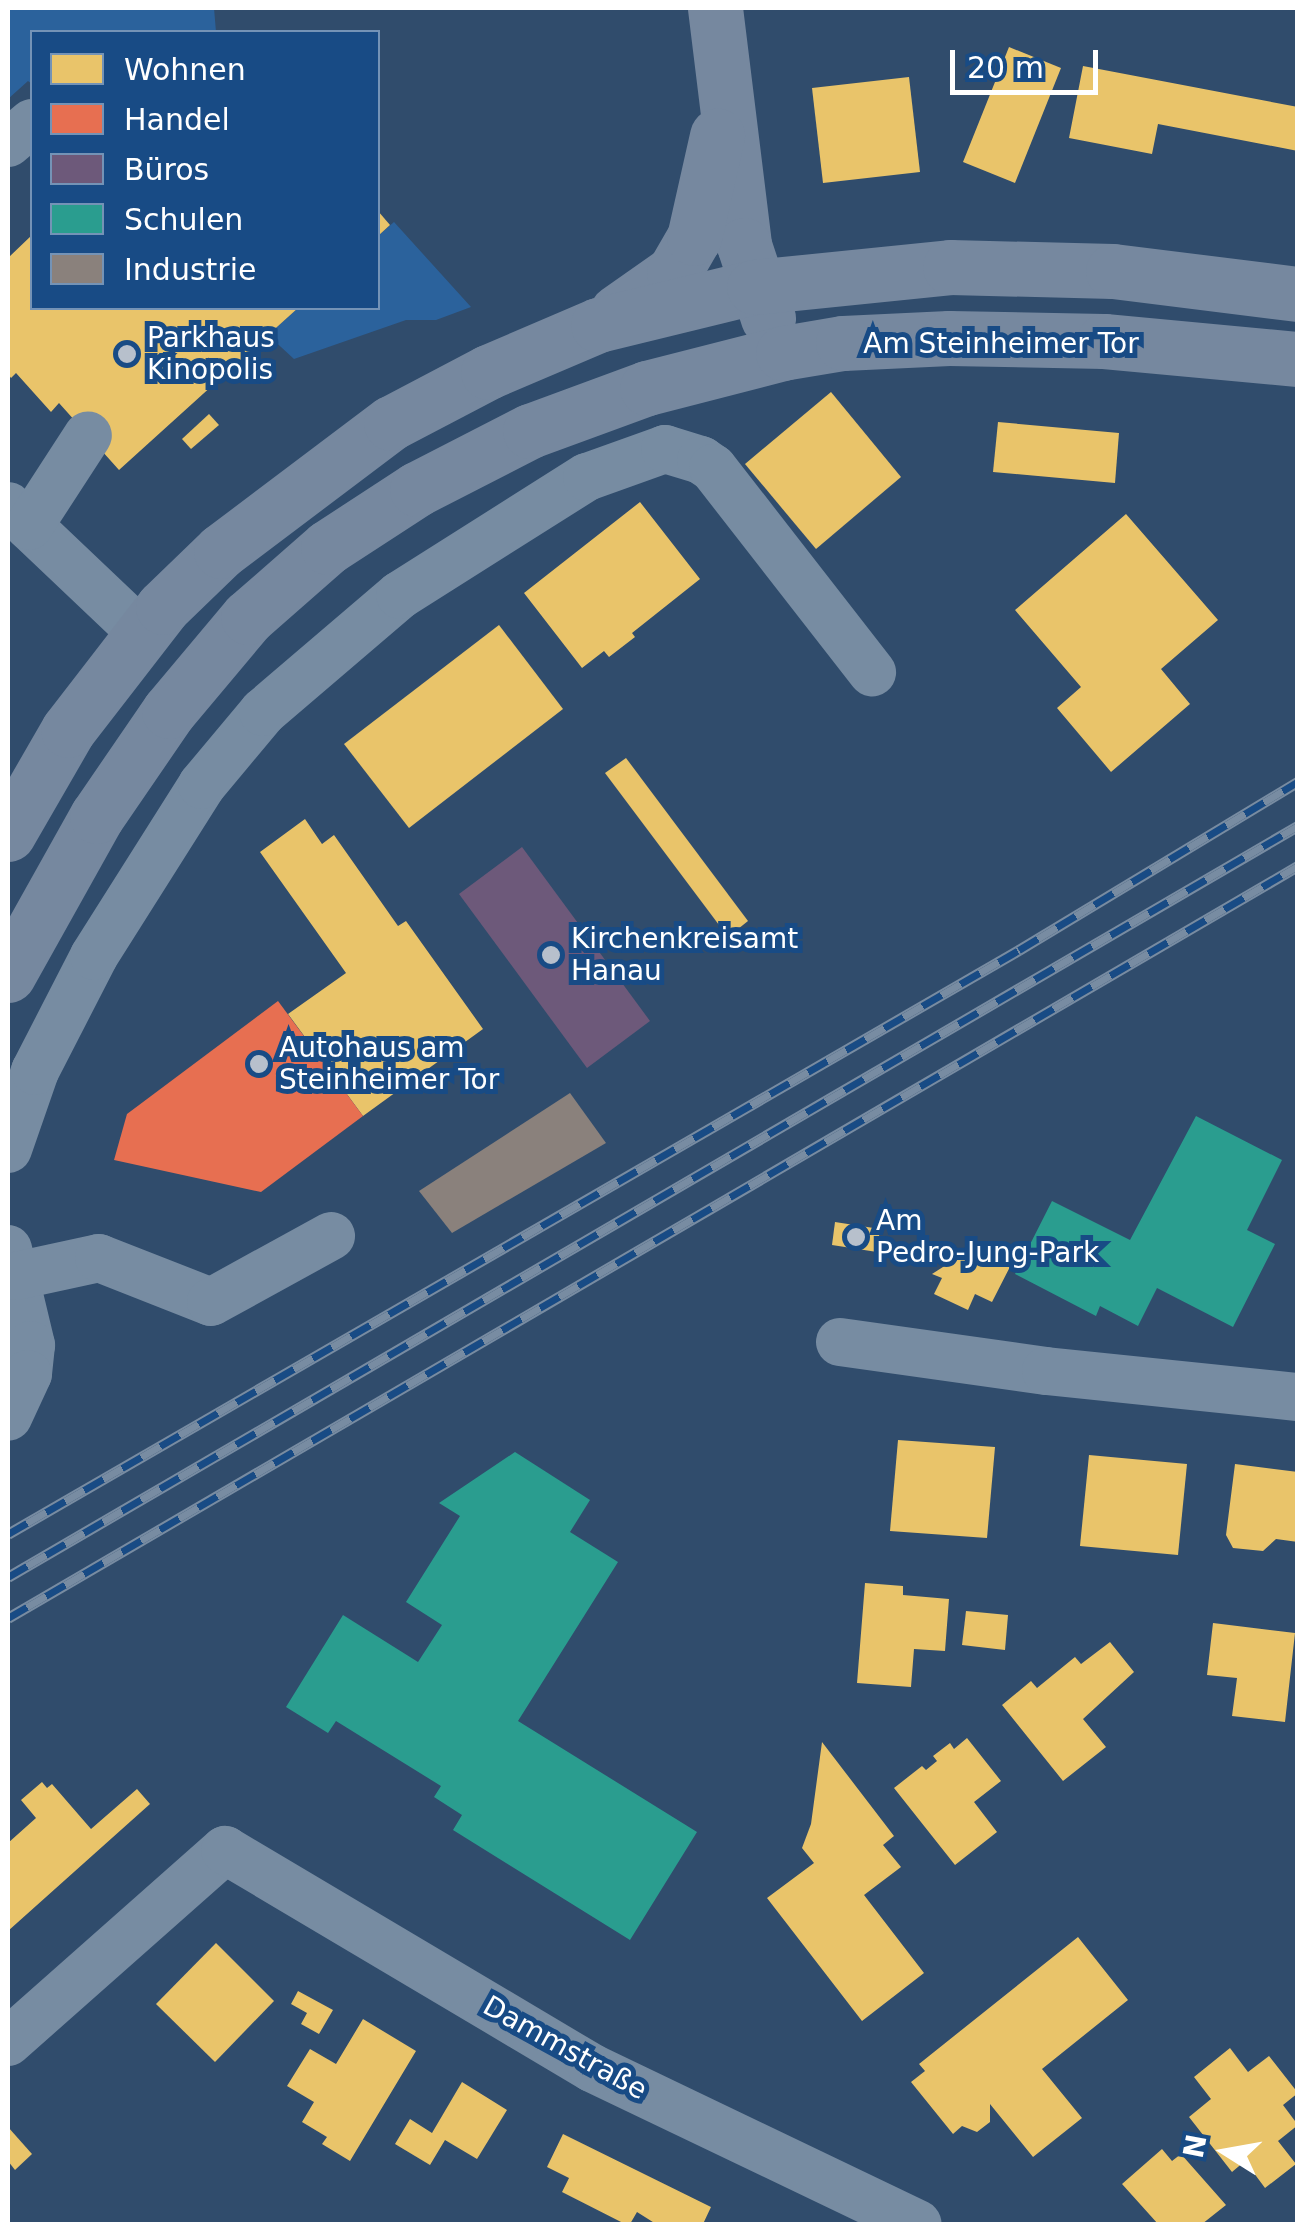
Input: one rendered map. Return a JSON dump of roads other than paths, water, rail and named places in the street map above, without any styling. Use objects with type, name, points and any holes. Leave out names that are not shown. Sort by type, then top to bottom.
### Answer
[{"type":"main road","points":[[715,8],[744,245],[754,287],[783,353]]},
{"type":"main road","points":[[598,325],[674,272],[694,238],[726,98]]},
{"type":"main road","points":[[8,834],[68,730],[142,633],[221,551],[391,423],[488,372],[598,325],[754,287],[950,267],[1113,270],[1298,294]]},
{"type":"main road","name":"Am Steinheimer Tor","points":[[8,976],[97,816],[169,711],[248,616],[328,547],[417,489],[530,431],[647,388],[783,353],[843,343],[950,338],[1104,341],[1298,359]]},
{"type":"street","points":[[8,143],[30,124]]},
{"type":"street","points":[[88,436],[18,516],[142,633]]},
{"type":"street","points":[[8,1149],[36,1071],[94,956],[202,785],[264,712],[400,594],[587,476],[665,449],[702,460],[713,468],[872,672]]},
{"type":"street","points":[[8,1417],[28,1374],[31,1345],[12,1262],[98,1258],[211,1302],[331,1236]]},
{"type":"street","points":[[840,1342],[1046,1371],[1298,1397]]},
{"type":"street","name":"Dammstraße","points":[[8,2042],[224,1850],[592,2068],[918,2224]]},
{"type":"railway","points":[[8,1534],[1019,950],[1298,782]]},
{"type":"railway","points":[[8,1577],[1298,826]]},
{"type":"railway","points":[[8,1618],[1298,866]]},
{"type":"place","name":"Parkhaus Kinopolis","points":[[127,354]]},
{"type":"place","name":"Kirchenkreisamt Hanau","points":[[551,955]]},
{"type":"place","name":"Autohaus am Steinheimer Tor","points":[[259,1064]]},
{"type":"place","name":"Am Pedro-Jung-Park","points":[[856,1237]]}]
